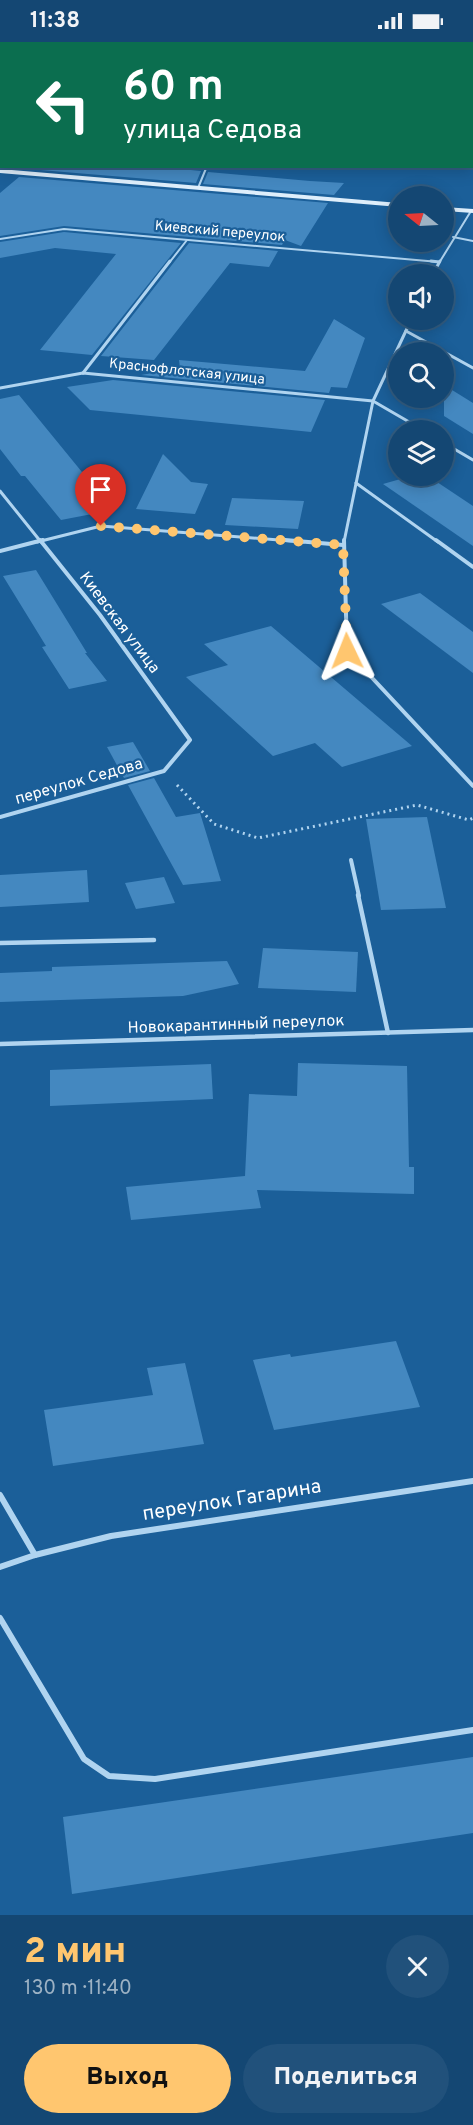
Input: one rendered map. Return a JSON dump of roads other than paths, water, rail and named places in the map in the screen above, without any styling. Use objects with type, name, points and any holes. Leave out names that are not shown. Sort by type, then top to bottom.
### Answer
[{"type":"main road","points":[[0,171],[388,204]]},
{"type":"main road","points":[[454,210],[472,211]]},
{"type":"lane","points":[[198,188],[206,168]]},
{"type":"lane","points":[[454,236],[472,211]]},
{"type":"lane","name":"Киевский переулок","points":[[0,239],[64,229],[439,262]]},
{"type":"lane","points":[[454,237],[473,241]]},
{"type":"lane","points":[[83,373],[187,240]]},
{"type":"lane","points":[[439,262],[445,252]]},
{"type":"lane","points":[[473,368],[406,331],[373,400],[343,545],[347,651],[473,786]]},
{"type":"lane","name":"Краснофлотская улица","points":[[0,388],[83,373],[373,400]]},
{"type":"lane","points":[[373,400],[406,420]]},
{"type":"lane","points":[[454,449],[473,460]]},
{"type":"lane","points":[[356,483],[473,567]]},
{"type":"lane","name":"Киевская улица","points":[[0,491],[100,615],[190,740],[164,771]]},
{"type":"lane","points":[[0,551],[101,526],[343,545]]},
{"type":"lane","name":"переулок Седова","points":[[0,817],[164,771]]},
{"type":"lane","points":[[351,860],[388,1033]]},
{"type":"lane","points":[[0,943],[154,940]]},
{"type":"lane","name":"Новокарантинный переулок","points":[[0,1044],[473,1030]]},
{"type":"lane","name":"переулок Гагарина","points":[[0,1567],[35,1555],[111,1536],[473,1481]]},
{"type":"lane","points":[[0,1496],[35,1555]]},
{"type":"lane","points":[[0,1618],[84,1759],[109,1776],[155,1779],[473,1730]]}]
